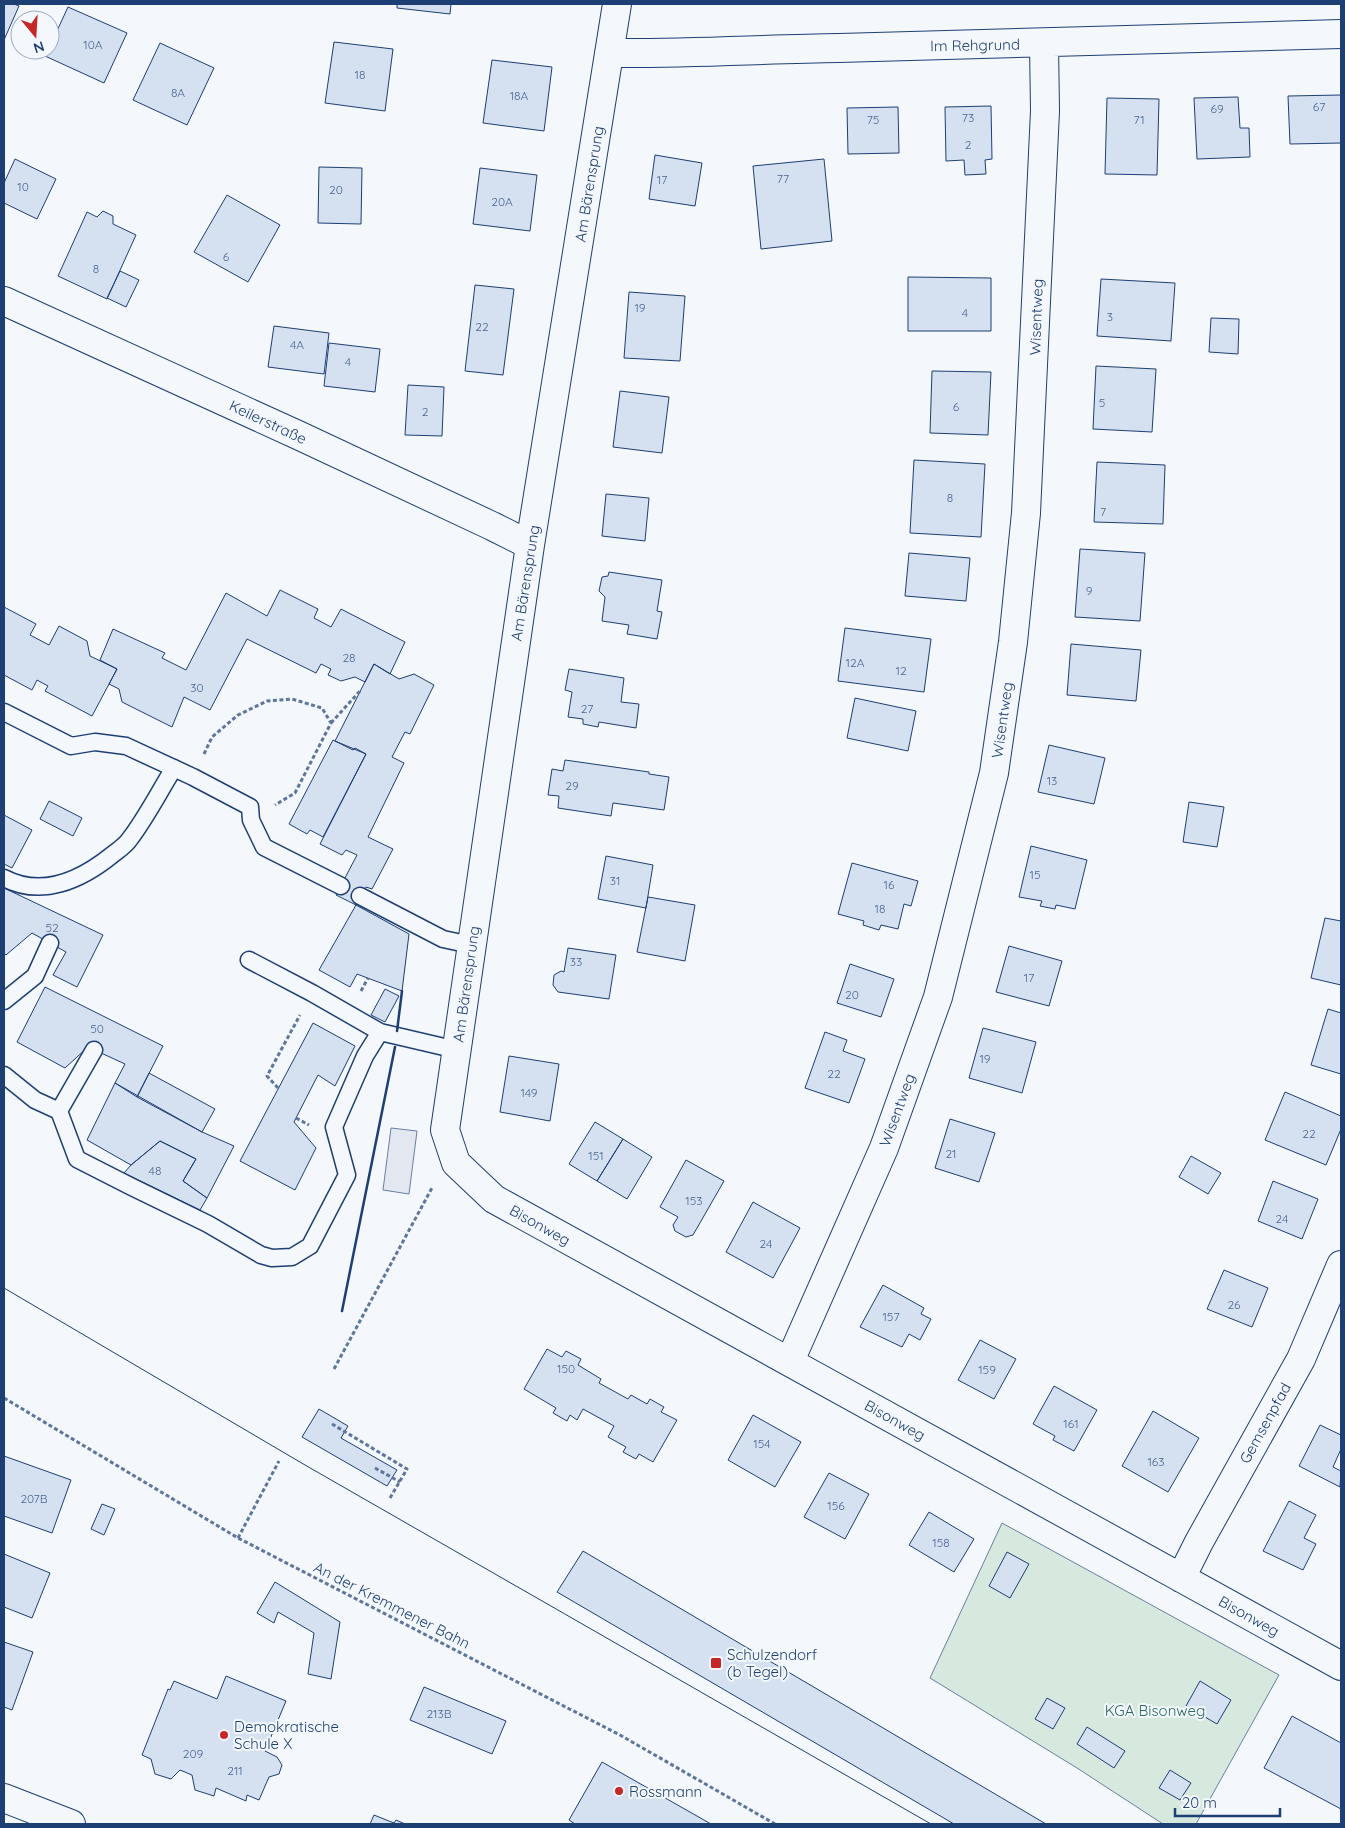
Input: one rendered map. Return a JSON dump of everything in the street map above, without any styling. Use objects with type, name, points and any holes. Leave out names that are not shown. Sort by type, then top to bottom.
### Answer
[{"type":"street","name":"Am Bärensprung","points":[[456,1163],[445,1130],[530,545],[617,4]]},
{"type":"street","name":"Im Rehgrund","points":[[609,53],[666,54],[731,50],[1044,44],[1341,34]]},
{"type":"street","name":"Wisentweg","points":[[790,1361],[884,1148],[938,997],[994,772],[1013,642],[1026,513],[1045,111],[1044,44]]},
{"type":"street","name":"Keilerstraße","points":[[4,301],[300,436],[530,545]]},
{"type":"street","name":"Bisonweg","points":[[456,1163],[494,1199],[1341,1666]]},
{"type":"street","name":"Gemsenpfad","points":[[1181,1578],[1199,1542],[1301,1359],[1341,1265]]},
{"type":"street","points":[[4,1798],[71,1824]]},
{"type":"lane","points":[[4,712],[70,746],[95,742],[126,746],[193,777],[250,807],[251,820],[264,847],[340,886]]},
{"type":"lane","points":[[4,878],[27,887],[44,888],[66,882],[90,872],[128,842],[174,768]]},
{"type":"lane","points":[[360,896],[443,939],[471,945]]},
{"type":"lane","points":[[4,1001],[35,976],[50,943]]},
{"type":"lane","points":[[249,960],[380,1032],[457,1050]]},
{"type":"lane","points":[[4,1075],[35,1100],[59,1111],[77,1158],[208,1224],[262,1255],[272,1258],[292,1256],[310,1246],[347,1175],[334,1126],[365,1056],[380,1032]]},
{"type":"lane","points":[[59,1111],[94,1050]]},
{"type":"path","points":[[251,820],[295,793],[331,724],[360,691]]},
{"type":"path","points":[[193,777],[212,737],[238,715],[267,701],[292,699],[322,708],[331,724]]},
{"type":"path","points":[[278,1088],[267,1076],[312,993]]},
{"type":"path","points":[[334,1369],[436,1180],[456,1163]]},
{"type":"path","name":"An der Kremmener Bahn","points":[[4,1398],[238,1538],[620,1735],[775,1824]]},
{"type":"path","points":[[332,1424],[407,1469],[390,1498]]},
{"type":"path","points":[[238,1538],[279,1461]]},
{"type":"path","points":[[375,1468],[400,1482]]},
{"type":"green space","name":"KGA Bisonweg","points":[[1002,1523],[1279,1675],[1196,1824],[1163,1824],[1077,1768],[930,1678]]},
{"type":"shaded area","points":[[391,1128],[417,1131],[409,1194],[383,1190]]},
{"type":"building","points":[[4,4],[14,4],[19,6],[17,10],[10,10],[10,26],[4,40]]},
{"type":"building","points":[[397,4],[451,4],[450,14],[397,8]]},
{"type":"building","points":[[68,7],[127,33],[104,83],[54,60],[60,60],[60,24]]},
{"type":"building","points":[[334,42],[393,49],[385,111],[325,103]]},
{"type":"building","points":[[160,43],[214,68],[187,125],[133,100]]},
{"type":"building","points":[[492,60],[552,67],[544,131],[483,123]]},
{"type":"building","points":[[1341,95],[1341,143],[1290,144],[1288,96]]},
{"type":"building","points":[[1238,97],[1240,128],[1249,128],[1250,157],[1197,159],[1194,98]]},
{"type":"building","points":[[1107,98],[1159,99],[1157,175],[1105,174]]},
{"type":"building","points":[[991,106],[992,159],[985,160],[986,174],[965,175],[964,160],[946,161],[945,107]]},
{"type":"building","points":[[898,107],[899,153],[848,154],[847,108]]},
{"type":"building","points":[[655,155],[702,163],[695,206],[649,199]]},
{"type":"building","points":[[15,159],[56,179],[37,219],[4,203],[4,183]]},
{"type":"building","points":[[824,159],[832,241],[761,249],[753,166]]},
{"type":"building","points":[[319,167],[362,168],[361,224],[318,223]]},
{"type":"building","points":[[480,168],[537,175],[530,231],[473,224]]},
{"type":"building","points":[[227,195],[280,225],[248,282],[194,252]]},
{"type":"building","points":[[103,211],[113,216],[113,224],[136,235],[107,299],[58,276],[87,212],[97,217]]},
{"type":"building","points":[[120,271],[139,280],[126,307],[107,298]]},
{"type":"building","points":[[908,277],[991,278],[991,331],[908,331]]},
{"type":"building","points":[[1101,279],[1175,283],[1171,341],[1097,336]]},
{"type":"building","points":[[475,285],[514,289],[503,375],[465,371]]},
{"type":"building","points":[[629,292],[685,296],[680,361],[624,358]]},
{"type":"building","points":[[1211,318],[1239,319],[1238,354],[1209,352]]},
{"type":"building","points":[[274,326],[329,333],[324,374],[268,367]]},
{"type":"building","points":[[329,343],[380,349],[375,392],[324,386]]},
{"type":"building","points":[[1096,366],[1156,369],[1152,432],[1093,429]]},
{"type":"building","points":[[932,371],[991,372],[988,435],[930,433]]},
{"type":"building","points":[[408,385],[444,387],[442,436],[405,435]]},
{"type":"building","points":[[620,391],[669,397],[662,453],[613,447]]},
{"type":"building","points":[[914,460],[985,464],[981,537],[910,533]]},
{"type":"building","points":[[1097,462],[1165,465],[1163,524],[1094,522]]},
{"type":"building","points":[[606,494],[649,498],[645,541],[602,536]]},
{"type":"building","points":[[1080,549],[1145,553],[1140,621],[1075,617]]},
{"type":"building","points":[[909,553],[970,558],[966,601],[905,596]]},
{"type":"building","points":[[609,572],[662,580],[657,611],[662,612],[657,639],[627,634],[629,625],[602,621],[605,597],[599,591],[602,577],[608,576]]},
{"type":"building","points":[[280,590],[318,609],[314,618],[331,627],[341,609],[405,642],[390,674],[374,664],[365,682],[355,677],[341,681],[328,675],[331,669],[321,664],[316,673],[247,639],[210,710],[184,697],[172,727],[122,702],[119,689],[109,684],[117,669],[100,660],[113,629],[165,653],[162,658],[186,670],[226,593],[267,616]]},
{"type":"building","points":[[4,607],[36,624],[30,635],[49,645],[59,626],[87,641],[90,656],[117,669],[92,716],[45,691],[48,686],[37,680],[32,690],[4,675]]},
{"type":"building","points":[[845,628],[931,639],[924,692],[838,681]]},
{"type":"building","points":[[1071,644],[1141,650],[1136,701],[1067,695]]},
{"type":"building","points":[[374,664],[399,679],[414,674],[434,685],[410,734],[405,732],[392,757],[404,763],[368,837],[393,849],[372,889],[366,887],[356,905],[336,895],[357,855],[346,850],[342,855],[320,844],[366,754],[335,741]]},
{"type":"building","points":[[569,669],[624,678],[621,702],[639,704],[636,728],[599,722],[598,727],[583,724],[583,719],[568,717],[572,692],[565,690]]},
{"type":"building","points":[[855,698],[916,711],[908,751],[847,738]]},
{"type":"building","points":[[333,740],[366,754],[323,837],[310,830],[307,834],[289,824]]},
{"type":"building","points":[[1049,745],[1105,758],[1094,804],[1038,792]]},
{"type":"building","points":[[565,760],[649,772],[649,774],[669,777],[664,810],[613,803],[611,816],[558,808],[559,796],[548,795],[552,769],[563,771]]},
{"type":"building","points":[[49,801],[82,818],[73,836],[40,819]]},
{"type":"building","points":[[1189,802],[1224,807],[1217,847],[1183,842]]},
{"type":"building","points":[[4,815],[32,830],[12,868],[4,864]]},
{"type":"building","points":[[1031,846],[1087,860],[1075,909],[1056,905],[1055,909],[1040,906],[1042,901],[1019,897]]},
{"type":"building","points":[[606,856],[653,865],[646,908],[598,899]]},
{"type":"building","points":[[852,863],[918,881],[911,906],[904,904],[898,929],[881,925],[879,930],[863,925],[864,921],[838,914]]},
{"type":"building","points":[[4,888],[103,935],[77,987],[53,975],[66,952],[32,933],[6,955],[4,953]]},
{"type":"building","points":[[648,897],[695,905],[685,961],[637,952]]},
{"type":"building","points":[[356,905],[409,934],[402,991],[357,974],[350,987],[319,970]]},
{"type":"building","points":[[1325,918],[1341,921],[1341,985],[1311,978]]},
{"type":"building","points":[[1009,946],[1062,961],[1049,1006],[996,992]]},
{"type":"building","points":[[568,948],[616,955],[609,999],[558,992],[553,985],[554,975],[561,971],[564,972]]},
{"type":"building","points":[[850,964],[894,979],[881,1017],[837,1003]]},
{"type":"building","points":[[45,987],[163,1046],[137,1097],[115,1083],[125,1064],[88,1047],[65,1068],[17,1042]]},
{"type":"building","points":[[385,989],[399,996],[385,1022],[371,1015]]},
{"type":"building","points":[[1328,1009],[1341,1013],[1341,1074],[1311,1065]]},
{"type":"building","points":[[313,1023],[355,1046],[335,1086],[318,1075],[294,1122],[316,1148],[295,1190],[240,1161]]},
{"type":"building","points":[[983,1028],[1036,1042],[1022,1093],[969,1078]]},
{"type":"building","points":[[825,1032],[847,1040],[843,1051],[865,1059],[849,1103],[805,1088]]},
{"type":"building","points":[[509,1056],[559,1064],[550,1121],[500,1112]]},
{"type":"building","points":[[149,1073],[215,1109],[202,1132],[137,1097]]},
{"type":"building","points":[[115,1083],[202,1132],[234,1146],[207,1198],[183,1181],[196,1159],[160,1141],[131,1165],[87,1140]]},
{"type":"building","points":[[1285,1092],[1341,1116],[1341,1129],[1326,1165],[1265,1140]]},
{"type":"building","points":[[950,1119],[995,1133],[979,1182],[935,1168]]},
{"type":"building","points":[[595,1122],[623,1139],[597,1181],[569,1164]]},
{"type":"building","points":[[623,1139],[652,1157],[627,1199],[597,1181]]},
{"type":"building","points":[[160,1141],[196,1159],[183,1181],[207,1198],[200,1210],[124,1173]]},
{"type":"building","points":[[1191,1156],[1221,1173],[1208,1194],[1179,1177]]},
{"type":"building","points":[[686,1160],[724,1181],[693,1235],[686,1237],[675,1231],[673,1225],[678,1217],[660,1207]]},
{"type":"building","points":[[1273,1181],[1318,1199],[1302,1239],[1258,1221]]},
{"type":"building","points":[[753,1202],[800,1228],[773,1278],[726,1252]]},
{"type":"building","points":[[1224,1270],[1268,1288],[1252,1327],[1207,1309]]},
{"type":"building","points":[[883,1285],[924,1308],[921,1314],[931,1319],[920,1340],[909,1334],[902,1347],[860,1327]]},
{"type":"building","points":[[980,1340],[1016,1359],[994,1399],[958,1380]]},
{"type":"building","points":[[547,1349],[562,1357],[566,1351],[581,1359],[578,1365],[601,1379],[599,1383],[628,1399],[631,1395],[647,1404],[650,1399],[664,1407],[661,1412],[677,1420],[653,1462],[639,1454],[636,1459],[623,1452],[626,1447],[608,1437],[614,1426],[583,1409],[577,1420],[570,1415],[567,1421],[553,1413],[556,1408],[524,1389]]},
{"type":"building","points":[[1054,1386],[1097,1410],[1074,1451],[1053,1440],[1055,1436],[1033,1424]]},
{"type":"building","points":[[319,1409],[348,1426],[341,1438],[397,1470],[387,1486],[302,1437]]},
{"type":"building","points":[[1153,1411],[1199,1438],[1168,1492],[1122,1466]]},
{"type":"building","points":[[753,1415],[801,1442],[775,1487],[728,1460]]},
{"type":"building","points":[[1320,1425],[1341,1435],[1341,1449],[1333,1467],[1341,1471],[1340,1487],[1299,1466]]},
{"type":"building","points":[[4,1456],[71,1480],[52,1533],[4,1516]]},
{"type":"building","points":[[829,1473],[869,1494],[845,1539],[804,1517]]},
{"type":"building","points":[[1289,1501],[1316,1515],[1304,1538],[1316,1544],[1303,1570],[1263,1551]]},
{"type":"building","points":[[102,1504],[115,1509],[104,1535],[91,1529]]},
{"type":"building","points":[[929,1512],[974,1539],[954,1572],[909,1545]]},
{"type":"building","points":[[583,1551],[1046,1824],[954,1824],[557,1592]]},
{"type":"building","points":[[1007,1552],[1029,1564],[1010,1598],[989,1586]]},
{"type":"building","points":[[4,1554],[50,1573],[32,1618],[4,1607]]},
{"type":"building","points":[[275,1582],[340,1622],[331,1679],[308,1674],[314,1633],[278,1612],[274,1623],[257,1613]]},
{"type":"building","points":[[4,1642],[33,1652],[12,1710],[4,1707]]},
{"type":"building","points":[[226,1676],[286,1701],[265,1751],[277,1757],[282,1765],[279,1774],[269,1777],[259,1800],[247,1795],[246,1801],[216,1788],[214,1796],[195,1790],[192,1775],[180,1770],[171,1779],[155,1774],[151,1759],[142,1755],[168,1689],[170,1690],[174,1681],[217,1699]]},
{"type":"building","points":[[1200,1681],[1231,1700],[1217,1724],[1186,1706]]},
{"type":"building","points":[[424,1687],[506,1721],[492,1754],[410,1720]]},
{"type":"building","points":[[1047,1698],[1065,1708],[1053,1729],[1035,1719]]},
{"type":"building","points":[[1292,1716],[1341,1743],[1341,1809],[1264,1768]]},
{"type":"building","points":[[1087,1727],[1125,1751],[1114,1768],[1077,1744]]},
{"type":"building","name":"Rossmann","points":[[602,1762],[711,1824],[575,1824],[569,1820]]},
{"type":"building","points":[[1170,1770],[1191,1783],[1180,1800],[1159,1788]]},
{"type":"building","points":[[374,1815],[394,1823],[396,1820],[405,1824],[370,1824]]},
{"type":"tram line","points":[[4,1288],[305,1465],[931,1824]]},
{"type":"wall","points":[[397,1031],[402,991]]},
{"type":"wall","points":[[342,1311],[395,1047]]},
{"type":"place","name":"Schulzendorf (b Tegel)","points":[[716,1663]]},
{"type":"place","name":"Demokratische Schule X","points":[[224,1735]]},
{"type":"place","name":"Rossmann","points":[[619,1791]]}]
